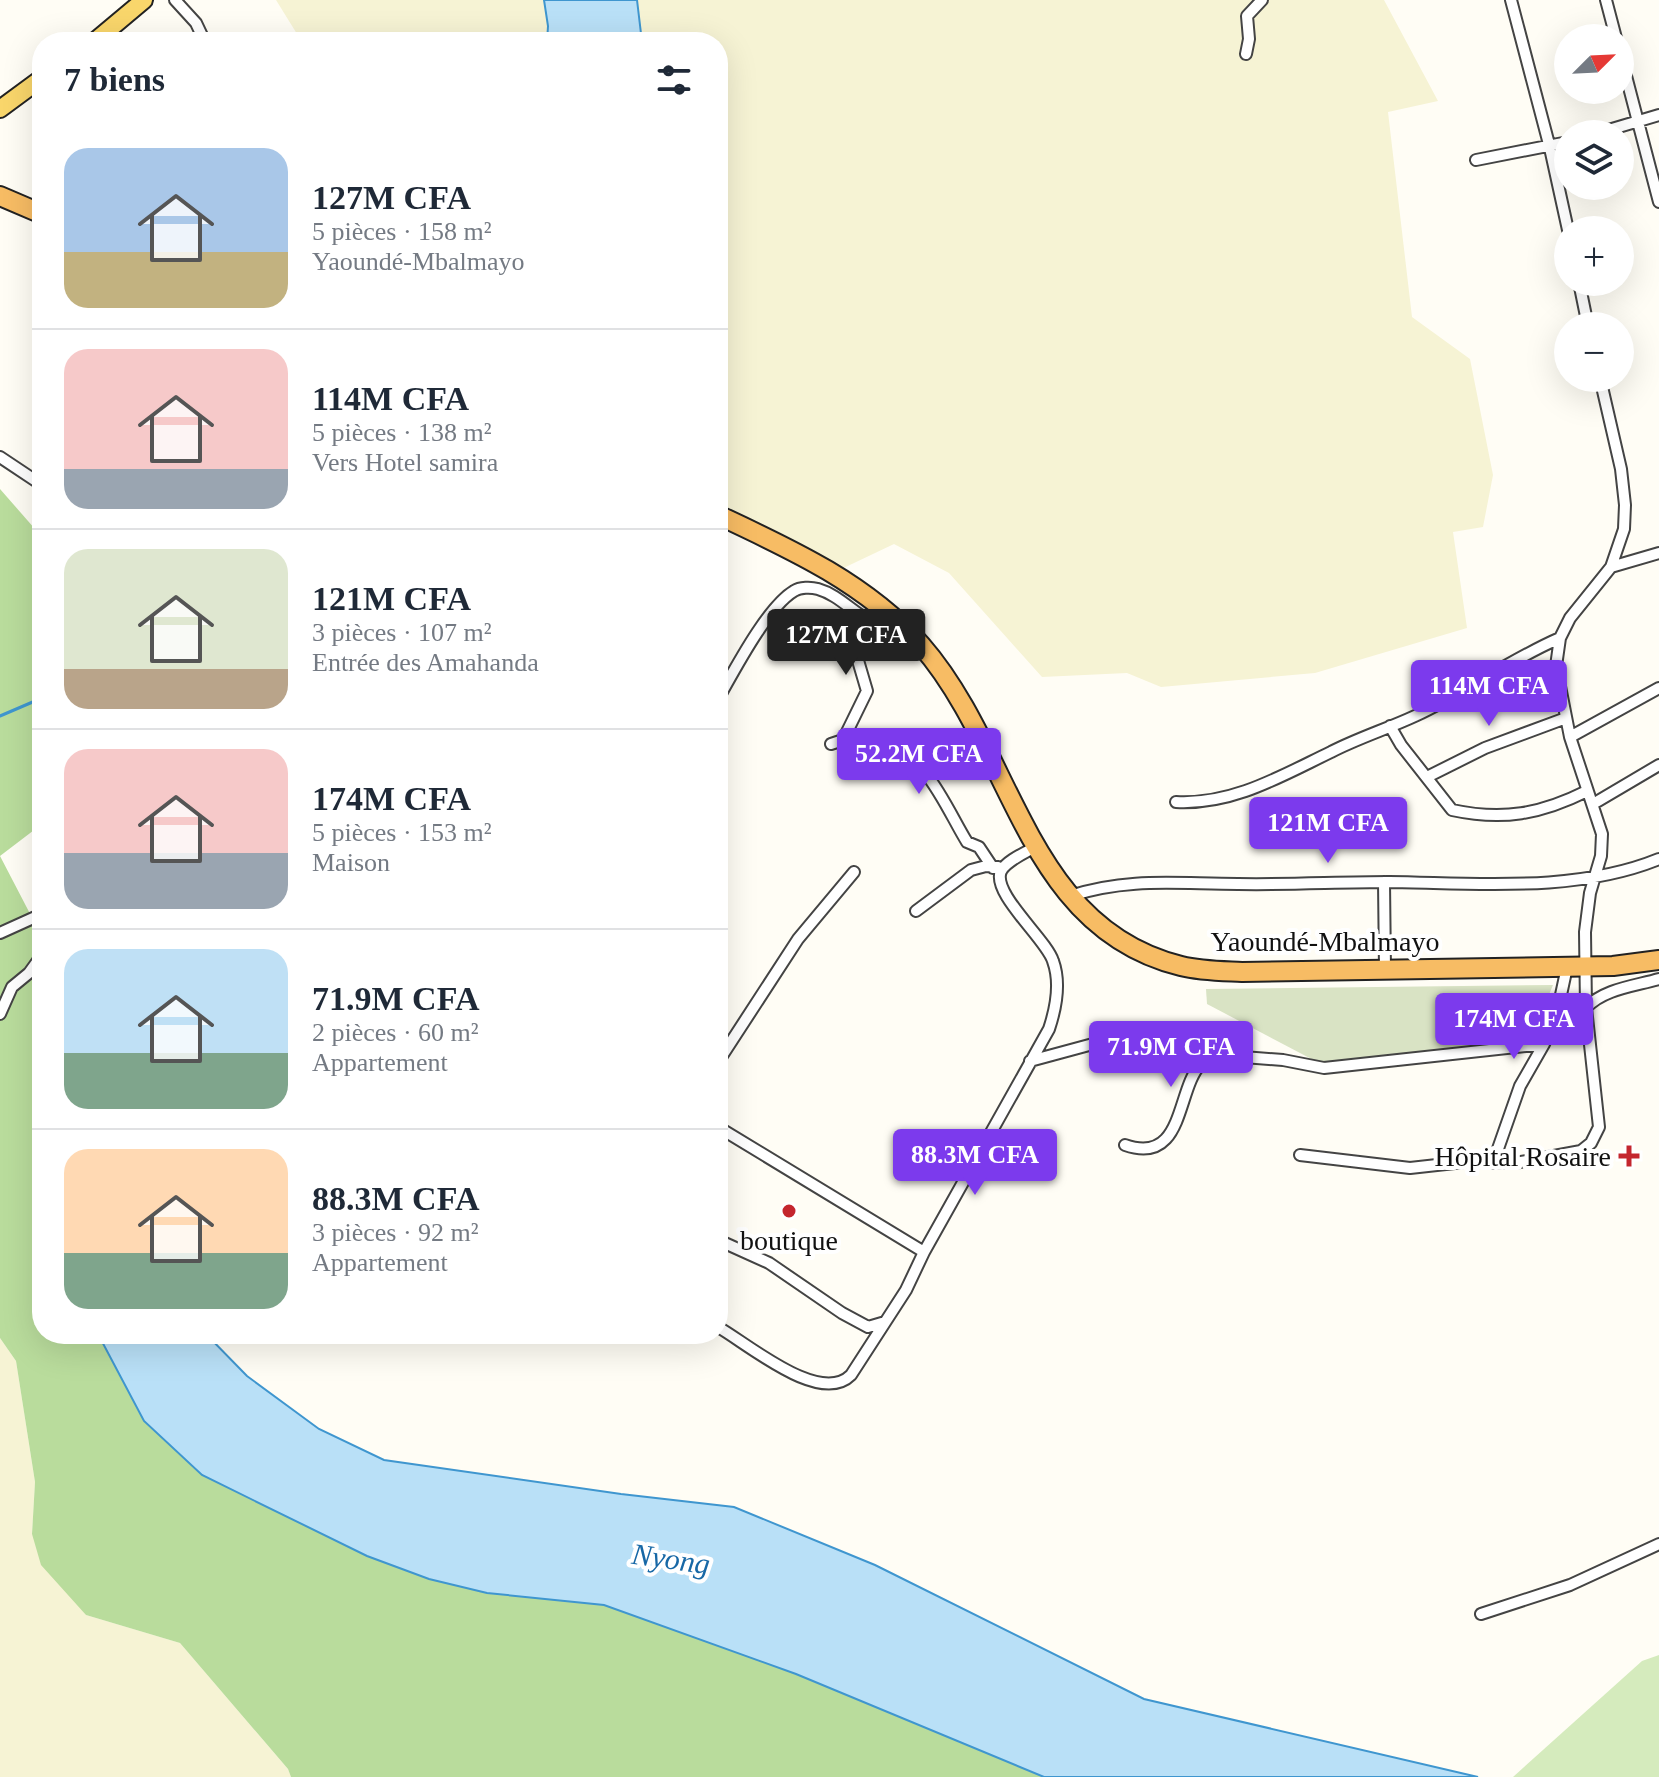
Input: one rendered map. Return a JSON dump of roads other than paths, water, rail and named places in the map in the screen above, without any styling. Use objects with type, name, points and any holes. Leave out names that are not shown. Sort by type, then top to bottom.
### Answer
[{"type":"highway","points":[[0,196],[32,210]]},
{"type":"highway","name":"Yaoundé-Mbalmayo","points":[[728,520],[846,579],[892,616],[920,644],[946,677],[1037,846],[1069,896],[1086,916],[1126,944],[1182,966],[1242,972],[1587,967],[1636,965],[1659,960]]},
{"type":"main road","points":[[106,32],[144,0]]},
{"type":"main road","points":[[0,109],[32,85]]},
{"type":"street","points":[[175,0],[200,32]]},
{"type":"street","points":[[1246,54],[1249,39],[1247,16],[1262,0]]},
{"type":"street","points":[[1511,0],[1565,216]]},
{"type":"street","points":[[1606,0],[1612,24]]},
{"type":"street","points":[[1634,104],[1659,202]]},
{"type":"street","points":[[1634,122],[1659,115]]},
{"type":"street","points":[[1476,160],[1554,147]]},
{"type":"street","points":[[1300,1155],[1410,1168],[1473,1161],[1515,1163],[1581,1151],[1591,1143],[1599,1127],[1586,1008],[1586,915],[1601,856],[1602,834],[1570,737],[1556,666],[1560,638],[1582,601],[1611,567],[1624,529],[1621,469],[1603,392]]},
{"type":"street","points":[[0,457],[32,478]]},
{"type":"street","points":[[1611,567],[1659,553]]},
{"type":"street","points":[[728,682],[757,632],[794,590],[819,589],[872,622]]},
{"type":"street","points":[[872,622],[892,616]]},
{"type":"street","points":[[831,744],[843,740],[867,691],[857,657],[872,635],[872,622]]},
{"type":"street","points":[[1176,802],[1205,802],[1255,789],[1416,716],[1523,654],[1560,638]]},
{"type":"street","points":[[1570,737],[1659,688]]},
{"type":"street","points":[[1427,777],[1485,748],[1566,718]]},
{"type":"street","points":[[1390,726],[1401,745],[1452,810],[1513,815],[1540,812],[1587,791]]},
{"type":"street","points":[[728,1333],[803,1379],[821,1385],[846,1380],[906,1290],[924,1252],[1049,1029],[1055,1012],[1056,973],[1048,948],[1004,893],[999,867],[979,847],[967,842],[915,761],[886,746],[854,747],[843,740]]},
{"type":"street","points":[[1593,804],[1659,765]]},
{"type":"street","points":[[916,911],[971,870],[999,867],[1037,846]]},
{"type":"street","points":[[1069,896],[1098,887],[1144,881],[1235,884],[1529,882],[1595,877],[1659,859]]},
{"type":"street","points":[[728,1047],[798,939],[854,872]]},
{"type":"street","points":[[1384,882],[1385,970]]},
{"type":"street","points":[[0,933],[32,919]]},
{"type":"street","points":[[1493,1163],[1520,1086],[1556,1018],[1567,967]]},
{"type":"street","points":[[0,1014],[12,987],[32,969]]},
{"type":"street","points":[[1586,1008],[1591,1002],[1613,991],[1659,979]]},
{"type":"street","points":[[1030,1061],[1104,1041],[1165,1045],[1324,1068],[1544,1044]]},
{"type":"street","points":[[1125,1145],[1147,1148],[1164,1140],[1179,1116],[1201,1063],[1218,1055]]},
{"type":"street","points":[[728,1133],[924,1252]]},
{"type":"street","points":[[728,1245],[769,1263],[868,1327],[885,1322]]},
{"type":"street","points":[[1481,1614],[1570,1585],[1659,1544]]},
{"type":"water","points":[[544,0],[637,0],[641,32],[548,32]]},
{"type":"water","name":"Nyong","points":[[103,1344],[216,1344],[247,1376],[319,1429],[384,1460],[734,1507],[875,1565],[1144,1699],[1478,1777],[1044,1777],[796,1674],[604,1605],[487,1593],[429,1579],[367,1556],[202,1475],[144,1421]]},
{"type":"waterway","points":[[0,716],[32,702]]},
{"type":"place","name":"Hôpital Rosaire","points":[[1629,1156]]},
{"type":"place","name":"boutique","points":[[789,1211]]}]
